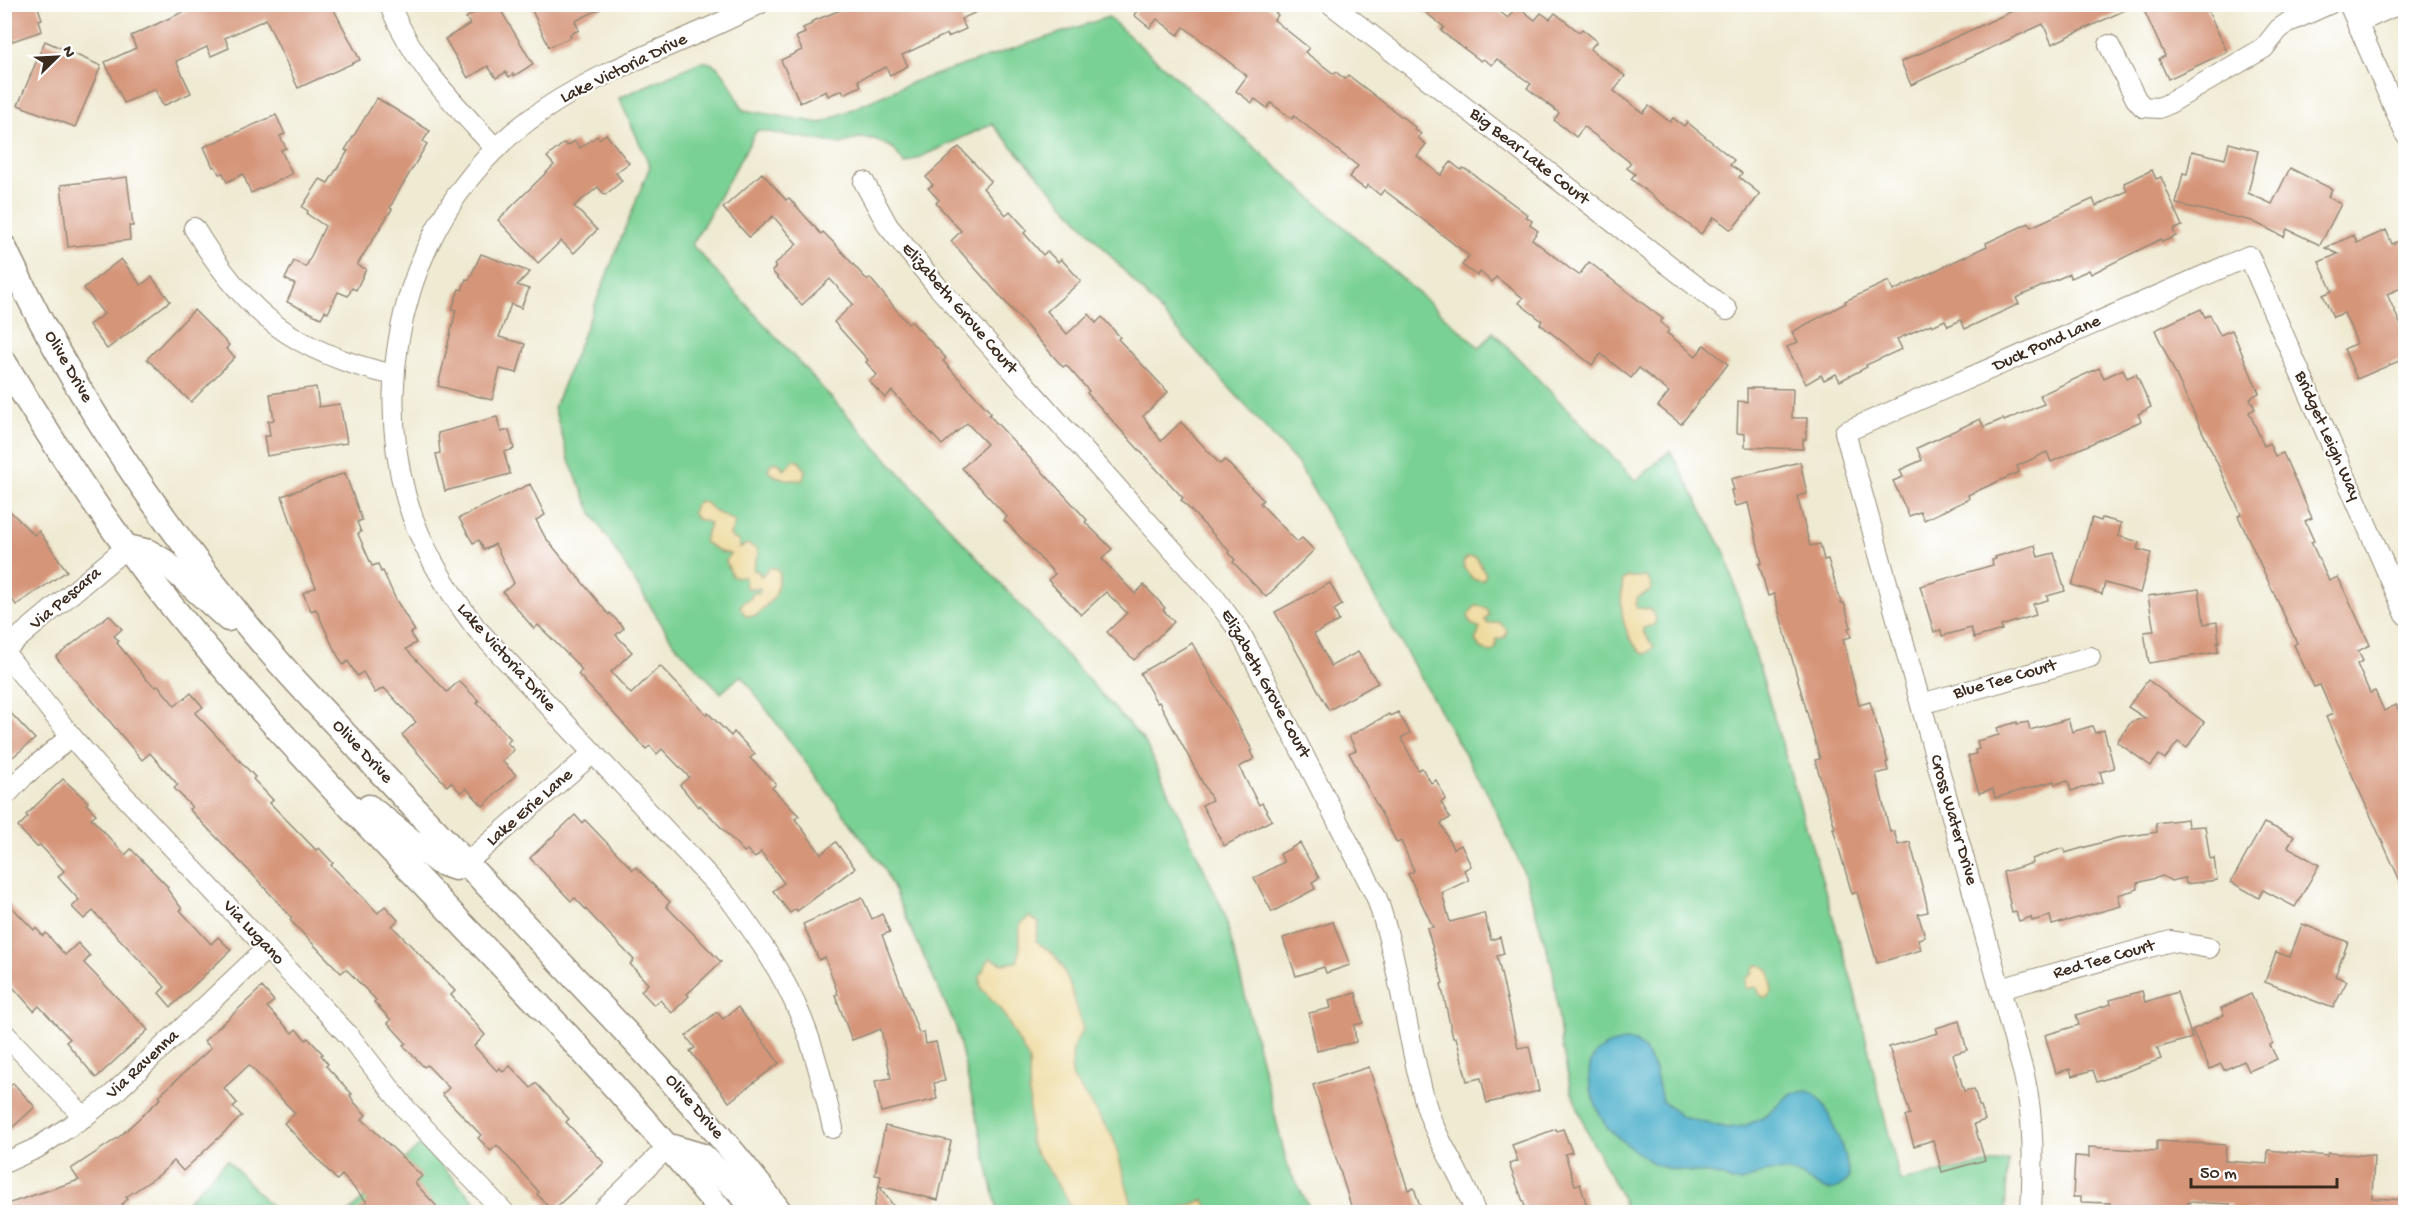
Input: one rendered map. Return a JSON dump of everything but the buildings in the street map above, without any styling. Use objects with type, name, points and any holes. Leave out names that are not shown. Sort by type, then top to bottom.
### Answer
[{"type":"main road","name":"Olive Drive","points":[[4,247],[78,385],[142,487],[235,611],[296,681],[705,1119],[780,1212]]},
{"type":"main road","points":[[4,362],[39,419],[128,547],[192,631],[252,701],[669,1146],[722,1212]]},
{"type":"main road","points":[[128,547],[149,552],[164,561],[296,681]]},
{"type":"main road","points":[[308,760],[438,862],[455,868],[466,863]]},
{"type":"main road","points":[[669,1146],[703,1156],[759,1212]]},
{"type":"street","points":[[389,4],[415,56],[435,83],[496,149]]},
{"type":"street","name":"Lake Victoria Drive","points":[[759,4],[725,12],[562,97],[528,121],[496,149],[443,217],[423,256],[408,296],[401,323],[394,375],[394,424],[398,461],[412,515],[434,566],[453,598],[476,628],[729,898],[757,936],[781,975],[801,1017],[817,1061],[832,1128]]},
{"type":"street","name":"Big Bear Lake Court","points":[[1331,4],[1727,310]]},
{"type":"street","points":[[2349,4],[2406,135]]},
{"type":"street","points":[[2357,23],[2399,4]]},
{"type":"street","points":[[2109,45],[2136,99],[2143,107],[2159,108],[2264,48],[2284,25],[2317,7]]},
{"type":"street","name":"Elizabeth Grove Court","points":[[864,182],[895,235],[953,304],[1212,594],[1240,632],[1376,896],[1387,927],[1426,1107],[1439,1140],[1475,1212]]},
{"type":"street","points":[[194,228],[223,273],[240,294],[267,320],[327,356],[362,368],[394,375]]},
{"type":"street","name":"Duck Pond Lane","points":[[1845,432],[2249,256]]},
{"type":"street","name":"Bridget Leigh Way","points":[[2249,256],[2406,615]]},
{"type":"street","name":"Cross Water Drive","points":[[1845,432],[2031,1106],[2034,1141],[2031,1212]]},
{"type":"street","name":"Via Pescara","points":[[4,651],[128,547]]},
{"type":"street","name":"Via Lugano","points":[[4,651],[114,786],[350,1037],[406,1109],[504,1212]]},
{"type":"street","name":"Blue Tee Court","points":[[1921,704],[2090,657]]},
{"type":"street","points":[[4,797],[24,776],[71,736]]},
{"type":"street","name":"Lake Erie Lane","points":[[466,863],[593,753]]},
{"type":"street","name":"Red Tee Court","points":[[2000,989],[2171,941],[2209,948]]},
{"type":"street","name":"Via Ravenna","points":[[4,1163],[37,1148],[84,1118],[267,948]]},
{"type":"street","points":[[4,1033],[84,1118]]},
{"type":"street","points":[[600,1212],[669,1146]]},
{"type":"green space","points":[[1108,17],[1480,348],[1493,332],[1636,481],[1670,451],[1726,555],[1853,985],[1900,1181],[2008,1160],[2005,1212],[1627,1212],[1589,1136],[1571,1090],[1562,1048],[1553,970],[1524,873],[1489,796],[1298,464],[992,124],[905,164],[893,148],[874,139],[858,138],[841,144],[757,130],[692,245],[1145,742],[1224,912],[1288,1168],[1312,1212],[998,1212],[956,1027],[883,867],[741,675],[721,693],[673,642],[593,515],[570,463],[554,408],[650,166],[619,98],[700,62],[708,62],[722,71],[743,110],[821,123],[913,82]]},
{"type":"green space","points":[[421,1144],[485,1212],[349,1212]]},
{"type":"green space","points":[[227,1160],[276,1212],[177,1212]]},
{"type":"sand","points":[[794,460],[799,461],[805,470],[803,480],[779,477],[768,470],[771,463],[779,463],[784,470]]},
{"type":"sand","points":[[700,501],[734,521],[730,535],[739,541],[739,548],[747,544],[756,548],[758,553],[753,570],[758,571],[761,576],[769,568],[775,568],[780,573],[775,596],[756,616],[746,616],[740,607],[743,602],[750,599],[753,593],[759,593],[760,588],[746,588],[745,577],[732,576],[726,561],[730,554],[721,552],[704,542],[710,523],[697,519],[693,514],[694,506]]},
{"type":"sand","points":[[1468,557],[1476,557],[1486,574],[1483,580],[1473,579],[1464,568],[1463,562]]},
{"type":"sand","points":[[1628,577],[1646,577],[1652,585],[1650,591],[1638,597],[1635,604],[1637,608],[1650,609],[1656,618],[1654,625],[1643,628],[1643,632],[1654,647],[1646,654],[1641,653],[1634,645],[1625,628],[1621,600],[1623,580]]},
{"type":"sand","points":[[1475,606],[1488,610],[1489,615],[1485,620],[1488,624],[1499,622],[1507,630],[1505,637],[1496,639],[1496,648],[1491,652],[1481,649],[1475,641],[1480,629],[1470,623],[1468,615]]},
{"type":"sand","points":[[1029,917],[1039,923],[1036,940],[1059,961],[1083,1029],[1073,1048],[1071,1075],[1113,1137],[1132,1205],[1161,1212],[1073,1212],[1062,1189],[1035,1152],[1030,1141],[1029,1060],[1001,1009],[981,988],[980,976],[990,958],[1003,964],[1017,962],[1020,948],[1020,924]]},
{"type":"sand","points":[[1759,965],[1767,969],[1771,975],[1772,992],[1766,998],[1760,995],[1756,986],[1748,989],[1745,986],[1746,978],[1752,974],[1755,966]]},
{"type":"sand","points":[[1204,1200],[1209,1210],[1206,1212],[1169,1212]]},
{"type":"water","points":[[1636,1042],[1644,1050],[1655,1069],[1662,1101],[1682,1117],[1727,1128],[1744,1126],[1766,1116],[1791,1093],[1808,1091],[1815,1094],[1825,1106],[1841,1144],[1849,1179],[1840,1187],[1832,1190],[1818,1186],[1798,1174],[1785,1172],[1764,1173],[1738,1182],[1715,1175],[1660,1166],[1647,1159],[1606,1126],[1592,1095],[1589,1070],[1592,1060],[1599,1051],[1610,1044]]}]
